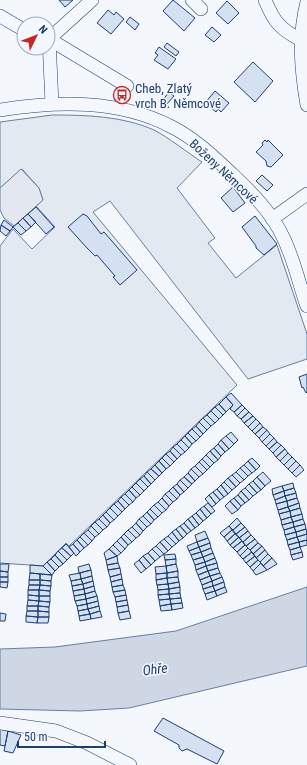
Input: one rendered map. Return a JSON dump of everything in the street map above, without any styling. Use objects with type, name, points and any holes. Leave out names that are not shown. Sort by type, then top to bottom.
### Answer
[{"type":"street","points":[[56,33],[92,0]]},
{"type":"street","points":[[265,0],[270,14],[281,29],[301,40]]},
{"type":"street","points":[[307,2],[301,40],[301,62],[307,105]]},
{"type":"street","points":[[0,16],[16,25]]},
{"type":"street","points":[[56,43],[127,86]]},
{"type":"street","points":[[50,56],[52,104]]},
{"type":"street","name":"Boženy Němcové","points":[[0,110],[52,104],[92,104],[132,111],[174,127],[218,161],[246,187],[272,219],[284,238],[307,306]]},
{"type":"street","points":[[272,219],[307,194]]},
{"type":"street","points":[[0,723],[56,731],[87,743],[130,765]]},
{"type":"shaded area","points":[[52,115],[104,117],[142,125],[160,133],[202,162],[177,188],[215,238],[208,243],[236,278],[277,245],[307,334],[307,359],[248,379],[110,201],[93,212],[237,385],[69,546],[66,543],[43,566],[0,563],[0,246],[13,229],[32,249],[55,227],[36,206],[43,200],[39,188],[22,169],[0,188],[0,122]]},
{"type":"shaded area","points":[[21,169],[39,188],[43,200],[14,226],[4,218],[0,210],[0,188]]},
{"type":"water","name":"Ohře","points":[[307,587],[307,666],[129,708],[80,711],[0,709],[0,649],[55,647],[176,631]]},
{"type":"building","points":[[59,0],[73,0],[65,7]]},
{"type":"building","points":[[173,0],[195,18],[184,31],[163,11]]},
{"type":"building","points":[[227,1],[239,13],[228,24],[216,13]]},
{"type":"building","points":[[108,10],[114,15],[116,12],[124,19],[111,34],[97,23]]},
{"type":"building","points":[[130,17],[139,24],[135,30],[126,22]]},
{"type":"building","points":[[212,27],[221,35],[214,42],[205,35]]},
{"type":"building","points":[[167,43],[179,52],[176,56],[164,47]]},
{"type":"building","points":[[159,47],[176,59],[168,69],[154,60],[158,55],[155,53]]},
{"type":"building","points":[[253,62],[273,81],[255,102],[234,82]]},
{"type":"building","points":[[215,91],[229,103],[221,112],[218,109],[216,112],[205,103]]},
{"type":"building","points":[[169,92],[174,96],[166,105],[162,101]]},
{"type":"building","points":[[265,140],[267,142],[268,140],[283,155],[271,167],[267,166],[266,161],[256,152],[263,145],[262,143]]},
{"type":"building","points":[[262,175],[273,185],[267,191],[256,181]]},
{"type":"building","points":[[233,187],[245,203],[233,212],[221,198]]},
{"type":"building","points":[[36,207],[54,227],[46,234],[28,214]]},
{"type":"building","points":[[28,214],[36,222],[31,227],[23,218]]},
{"type":"building","points":[[83,214],[87,216],[101,234],[104,232],[137,270],[120,285],[113,277],[115,276],[97,255],[95,256],[68,227]]},
{"type":"building","points":[[255,216],[277,244],[264,255],[256,248],[242,227]]},
{"type":"building","points":[[23,218],[31,227],[26,231],[18,223]]},
{"type":"building","points":[[4,220],[13,227],[10,231],[1,225]]},
{"type":"building","points":[[18,223],[26,231],[21,235],[13,227]]},
{"type":"building","points":[[1,225],[10,231],[6,236],[0,231]]},
{"type":"building","points":[[307,374],[306,393],[303,387],[302,388],[299,377]]},
{"type":"building","points":[[231,393],[242,405],[234,412],[230,409],[233,405],[226,397]]},
{"type":"building","points":[[226,397],[233,405],[226,412],[219,404]]},
{"type":"building","points":[[219,404],[226,412],[223,415],[215,407]]},
{"type":"building","points":[[242,405],[245,408],[237,416],[234,412]]},
{"type":"building","points":[[215,407],[223,415],[219,419],[211,411]]},
{"type":"building","points":[[245,408],[249,412],[241,419],[237,416]]},
{"type":"building","points":[[211,411],[219,419],[215,423],[207,415]]},
{"type":"building","points":[[249,412],[253,416],[244,423],[241,419]]},
{"type":"building","points":[[207,415],[215,423],[211,426],[203,418]]},
{"type":"building","points":[[253,416],[256,419],[248,427],[244,423]]},
{"type":"building","points":[[203,418],[211,426],[207,430],[199,422]]},
{"type":"building","points":[[256,419],[260,423],[252,431],[248,427]]},
{"type":"building","points":[[199,422],[207,430],[203,434],[196,426]]},
{"type":"building","points":[[260,423],[263,427],[255,434],[252,431]]},
{"type":"building","points":[[196,426],[203,434],[200,437],[192,429]]},
{"type":"building","points":[[263,427],[267,430],[259,438],[255,434]]},
{"type":"building","points":[[192,429],[200,437],[196,441],[188,433]]},
{"type":"building","points":[[267,430],[270,434],[262,442],[259,438]]},
{"type":"building","points":[[231,432],[238,440],[234,444],[226,436]]},
{"type":"building","points":[[188,433],[196,441],[192,444],[185,436]]},
{"type":"building","points":[[270,434],[274,438],[266,446],[262,442]]},
{"type":"building","points":[[185,436],[192,444],[189,448],[181,440]]},
{"type":"building","points":[[226,436],[234,444],[229,449],[221,440]]},
{"type":"building","points":[[274,438],[277,442],[269,449],[266,446]]},
{"type":"building","points":[[181,440],[189,448],[185,452],[177,444]]},
{"type":"building","points":[[221,440],[229,449],[225,452],[218,444]]},
{"type":"building","points":[[277,442],[281,445],[273,453],[269,449]]},
{"type":"building","points":[[177,444],[185,452],[181,455],[173,447]]},
{"type":"building","points":[[218,444],[225,452],[221,456],[214,448]]},
{"type":"building","points":[[281,445],[285,449],[276,457],[273,453]]},
{"type":"building","points":[[173,447],[181,455],[177,459],[170,451]]},
{"type":"building","points":[[214,448],[221,456],[218,460],[210,451]]},
{"type":"building","points":[[285,449],[288,453],[280,461],[276,457]]},
{"type":"building","points":[[170,451],[177,459],[174,462],[166,454]]},
{"type":"building","points":[[210,451],[218,460],[214,463],[206,455]]},
{"type":"building","points":[[288,453],[292,457],[284,465],[280,461]]},
{"type":"building","points":[[166,454],[174,462],[170,466],[162,458]]},
{"type":"building","points":[[206,455],[214,463],[210,467],[202,459]]},
{"type":"building","points":[[292,457],[296,461],[288,469],[284,465]]},
{"type":"building","points":[[162,458],[170,466],[166,469],[159,461]]},
{"type":"building","points":[[252,458],[260,466],[256,470],[248,461]]},
{"type":"building","points":[[202,459],[210,467],[207,470],[199,462]]},
{"type":"building","points":[[159,461],[166,469],[162,473],[155,465]]},
{"type":"building","points":[[248,461],[256,470],[252,473],[244,465]]},
{"type":"building","points":[[296,461],[300,465],[292,473],[288,469]]},
{"type":"building","points":[[199,462],[207,470],[203,474],[195,466]]},
{"type":"building","points":[[155,465],[162,473],[159,476],[151,469]]},
{"type":"building","points":[[244,465],[252,473],[248,476],[240,468]]},
{"type":"building","points":[[300,465],[304,470],[296,477],[292,473]]},
{"type":"building","points":[[195,466],[203,474],[199,477],[191,469]]},
{"type":"building","points":[[240,468],[248,476],[244,480],[236,472]]},
{"type":"building","points":[[151,469],[159,476],[155,480],[147,472]]},
{"type":"building","points":[[191,469],[199,477],[195,481],[188,473]]},
{"type":"building","points":[[147,472],[155,480],[151,484],[144,476]]},
{"type":"building","points":[[236,472],[244,480],[240,483],[232,475]]},
{"type":"building","points":[[263,472],[271,481],[265,486],[257,477]]},
{"type":"building","points":[[188,473],[195,481],[192,484],[184,477]]},
{"type":"building","points":[[232,475],[240,483],[236,487],[228,478]]},
{"type":"building","points":[[144,476],[151,484],[148,487],[140,479]]},
{"type":"building","points":[[184,477],[192,484],[188,488],[180,480]]},
{"type":"building","points":[[257,477],[265,486],[261,490],[253,481]]},
{"type":"building","points":[[228,478],[236,487],[232,490],[224,482]]},
{"type":"building","points":[[140,479],[148,487],[144,491],[136,483]]},
{"type":"building","points":[[180,480],[188,488],[184,492],[177,484]]},
{"type":"building","points":[[253,481],[261,490],[257,493],[249,484]]},
{"type":"building","points":[[224,482],[232,490],[228,494],[221,485]]},
{"type":"building","points":[[136,483],[144,491],[140,495],[132,487]]},
{"type":"building","points":[[293,483],[294,488],[284,491],[282,486]]},
{"type":"building","points":[[177,484],[184,492],[180,495],[173,487]]},
{"type":"building","points":[[249,484],[257,493],[253,496],[245,488]]},
{"type":"building","points":[[221,485],[228,494],[224,497],[217,489]]},
{"type":"building","points":[[282,486],[284,491],[273,495],[272,489]]},
{"type":"building","points":[[132,487],[140,495],[136,498],[129,490]]},
{"type":"building","points":[[173,487],[180,495],[177,499],[169,491]]},
{"type":"building","points":[[245,488],[253,496],[249,500],[241,491]]},
{"type":"building","points":[[294,488],[296,493],[285,496],[284,491]]},
{"type":"building","points":[[217,489],[224,497],[220,500],[213,492]]},
{"type":"building","points":[[129,490],[136,498],[133,502],[125,494]]},
{"type":"building","points":[[169,491],[177,499],[173,502],[165,494]]},
{"type":"building","points":[[241,491],[249,500],[245,503],[238,495]]},
{"type":"building","points":[[284,491],[285,496],[275,500],[273,495]]},
{"type":"building","points":[[213,492],[220,500],[216,504],[209,495]]},
{"type":"building","points":[[296,493],[297,498],[287,501],[285,496]]},
{"type":"building","points":[[125,494],[133,502],[129,505],[121,497]]},
{"type":"building","points":[[165,494],[173,502],[169,506],[162,498]]},
{"type":"building","points":[[209,495],[216,504],[212,507],[205,499]]},
{"type":"building","points":[[238,495],[245,503],[241,506],[234,498]]},
{"type":"building","points":[[285,496],[287,501],[276,504],[275,500]]},
{"type":"building","points":[[121,497],[129,505],[125,509],[118,501]]},
{"type":"building","points":[[162,498],[169,506],[166,510],[158,502]]},
{"type":"building","points":[[234,498],[241,506],[238,510],[230,501]]},
{"type":"building","points":[[297,498],[299,503],[288,507],[287,501]]},
{"type":"building","points":[[118,501],[125,509],[122,512],[114,504]]},
{"type":"building","points":[[230,501],[238,510],[232,514],[225,506]]},
{"type":"building","points":[[287,501],[288,507],[278,510],[276,504]]},
{"type":"building","points":[[158,502],[166,510],[162,513],[154,505]]},
{"type":"building","points":[[208,503],[215,511],[211,514],[204,506]]},
{"type":"building","points":[[299,503],[300,508],[290,511],[288,507]]},
{"type":"building","points":[[114,504],[122,512],[118,516],[110,508]]},
{"type":"building","points":[[154,505],[162,513],[158,517],[150,509]]},
{"type":"building","points":[[204,506],[211,514],[207,518],[200,509]]},
{"type":"building","points":[[288,507],[290,511],[279,514],[278,510]]},
{"type":"building","points":[[110,508],[118,516],[114,520],[106,512]]},
{"type":"building","points":[[300,508],[302,514],[291,517],[290,511]]},
{"type":"building","points":[[150,509],[158,517],[154,520],[147,512]]},
{"type":"building","points":[[200,509],[207,518],[203,521],[196,513]]},
{"type":"building","points":[[290,511],[291,517],[281,520],[279,514]]},
{"type":"building","points":[[106,512],[114,520],[110,523],[103,515]]},
{"type":"building","points":[[147,512],[154,520],[151,524],[143,516]]},
{"type":"building","points":[[196,513],[203,521],[199,525],[192,516]]},
{"type":"building","points":[[302,514],[303,519],[293,522],[291,517]]},
{"type":"building","points":[[103,515],[110,523],[107,527],[99,519]]},
{"type":"building","points":[[143,516],[151,524],[147,527],[139,519]]},
{"type":"building","points":[[192,516],[199,525],[195,528],[188,519]]},
{"type":"building","points":[[291,517],[293,522],[282,525],[281,520]]},
{"type":"building","points":[[237,518],[241,523],[233,530],[229,526]]},
{"type":"building","points":[[99,519],[107,527],[103,530],[95,522]]},
{"type":"building","points":[[139,519],[147,527],[143,531],[136,523]]},
{"type":"building","points":[[188,519],[195,528],[191,531],[184,523]]},
{"type":"building","points":[[303,519],[305,524],[294,527],[293,522]]},
{"type":"building","points":[[95,522],[103,530],[99,534],[91,526]]},
{"type":"building","points":[[293,522],[294,527],[284,530],[282,525]]},
{"type":"building","points":[[136,523],[143,531],[140,535],[132,527]]},
{"type":"building","points":[[184,523],[191,531],[187,534],[180,526]]},
{"type":"building","points":[[241,523],[245,527],[236,534],[233,530]]},
{"type":"building","points":[[305,524],[306,529],[296,532],[294,527]]},
{"type":"building","points":[[91,526],[99,534],[95,537],[88,530]]},
{"type":"building","points":[[180,526],[187,534],[183,538],[176,529]]},
{"type":"building","points":[[229,526],[232,530],[224,537],[220,533]]},
{"type":"building","points":[[132,527],[140,535],[136,538],[128,530]]},
{"type":"building","points":[[245,527],[248,531],[239,538],[236,534]]},
{"type":"building","points":[[294,527],[296,532],[285,535],[284,530]]},
{"type":"building","points":[[176,529],[183,538],[179,541],[172,532]]},
{"type":"building","points":[[306,529],[307,534],[297,537],[296,532]]},
{"type":"building","points":[[88,530],[95,537],[92,541],[84,533]]},
{"type":"building","points":[[128,530],[136,538],[132,542],[124,534]]},
{"type":"building","points":[[232,530],[235,534],[227,541],[224,537]]},
{"type":"building","points":[[205,531],[208,538],[197,542],[195,535]]},
{"type":"building","points":[[248,531],[251,535],[243,542],[239,538]]},
{"type":"building","points":[[172,532],[179,541],[176,544],[168,536]]},
{"type":"building","points":[[296,532],[297,537],[287,540],[285,535]]},
{"type":"building","points":[[84,533],[92,541],[88,545],[80,537]]},
{"type":"building","points":[[124,534],[132,542],[128,545],[121,537]]},
{"type":"building","points":[[235,534],[239,537],[230,545],[227,541]]},
{"type":"building","points":[[307,534],[307,540],[299,542],[297,537]]},
{"type":"building","points":[[251,535],[255,539],[246,546],[243,542]]},
{"type":"building","points":[[168,536],[176,544],[172,547],[164,539]]},
{"type":"building","points":[[80,537],[88,545],[84,548],[77,540]]},
{"type":"building","points":[[121,537],[128,545],[125,549],[117,541]]},
{"type":"building","points":[[239,537],[242,541],[233,548],[230,545]]},
{"type":"building","points":[[297,537],[299,542],[288,545],[287,540]]},
{"type":"building","points":[[208,538],[210,543],[199,547],[197,542]]},
{"type":"building","points":[[164,539],[172,547],[168,551],[160,542]]},
{"type":"building","points":[[255,539],[258,543],[250,550],[246,546]]},
{"type":"building","points":[[77,540],[84,548],[80,552],[73,544]]},
{"type":"building","points":[[307,540],[307,545],[300,547],[299,542]]},
{"type":"building","points":[[117,541],[125,549],[121,553],[113,545]]},
{"type":"building","points":[[242,541],[245,545],[237,552],[233,548]]},
{"type":"building","points":[[160,542],[168,551],[164,554],[156,546]]},
{"type":"building","points":[[197,542],[199,547],[189,551],[187,546]]},
{"type":"building","points":[[299,542],[300,547],[290,550],[288,545]]},
{"type":"building","points":[[210,543],[211,548],[201,552],[199,547]]},
{"type":"building","points":[[258,543],[262,546],[253,554],[250,550]]},
{"type":"building","points":[[66,544],[74,553],[71,556],[62,548]]},
{"type":"building","points":[[73,544],[80,552],[76,556],[69,547]]},
{"type":"building","points":[[113,545],[121,553],[117,556],[109,549]]},
{"type":"building","points":[[245,545],[248,548],[240,556],[237,552]]},
{"type":"building","points":[[156,546],[164,554],[160,557],[152,549]]},
{"type":"building","points":[[262,546],[265,550],[256,558],[253,554]]},
{"type":"building","points":[[199,547],[201,552],[191,555],[189,551]]},
{"type":"building","points":[[300,547],[302,552],[291,555],[290,550]]},
{"type":"building","points":[[62,548],[71,556],[67,560],[58,551]]},
{"type":"building","points":[[211,548],[213,553],[203,557],[201,552]]},
{"type":"building","points":[[248,548],[252,552],[243,559],[240,556]]},
{"type":"building","points":[[109,549],[117,556],[106,560],[104,553]]},
{"type":"building","points":[[152,549],[160,557],[155,561],[148,553]]},
{"type":"building","points":[[265,550],[268,554],[260,562],[256,558]]},
{"type":"building","points":[[58,551],[67,560],[63,564],[55,555]]},
{"type":"building","points":[[201,552],[203,557],[193,560],[191,555]]},
{"type":"building","points":[[252,552],[255,556],[246,563],[243,559]]},
{"type":"building","points":[[302,552],[303,557],[293,560],[291,555]]},
{"type":"building","points":[[148,553],[155,561],[151,565],[143,556]]},
{"type":"building","points":[[213,553],[215,558],[205,562],[203,557]]},
{"type":"building","points":[[175,554],[176,559],[165,560],[164,555]]},
{"type":"building","points":[[268,554],[272,558],[263,566],[260,562]]},
{"type":"building","points":[[55,555],[63,564],[59,567],[51,559]]},
{"type":"building","points":[[117,556],[118,563],[107,565],[106,560]]},
{"type":"building","points":[[143,556],[151,565],[146,569],[139,560]]},
{"type":"building","points":[[255,556],[258,560],[250,567],[246,563]]},
{"type":"building","points":[[203,557],[205,562],[195,565],[193,560]]},
{"type":"building","points":[[215,558],[217,563],[206,566],[205,562]]},
{"type":"building","points":[[272,558],[277,564],[267,570],[263,566]]},
{"type":"building","points":[[51,559],[59,567],[55,571],[47,562]]},
{"type":"building","points":[[176,559],[176,564],[166,566],[165,560]]},
{"type":"building","points":[[139,560],[146,569],[141,573],[134,564]]},
{"type":"building","points":[[258,560],[261,563],[253,571],[250,567]]},
{"type":"building","points":[[47,562],[55,571],[52,575],[43,566]]},
{"type":"building","points":[[205,562],[206,566],[196,570],[195,565]]},
{"type":"building","points":[[118,563],[120,568],[108,570],[107,565]]},
{"type":"building","points":[[217,563],[218,568],[208,571],[206,566]]},
{"type":"building","points":[[261,563],[267,570],[256,575],[253,571]]},
{"type":"building","points":[[0,564],[9,564],[8,572],[0,571]]},
{"type":"building","points":[[89,564],[91,570],[79,573],[78,567]]},
{"type":"building","points":[[176,564],[178,571],[167,573],[166,566]]},
{"type":"building","points":[[30,565],[43,566],[52,575],[30,573]]},
{"type":"building","points":[[166,566],[167,573],[156,574],[155,567]]},
{"type":"building","points":[[206,566],[208,571],[198,575],[196,570]]},
{"type":"building","points":[[120,568],[121,574],[110,577],[108,570]]},
{"type":"building","points":[[218,568],[220,573],[210,576],[208,571]]},
{"type":"building","points":[[91,570],[92,576],[81,579],[80,573]]},
{"type":"building","points":[[0,571],[8,572],[8,577],[0,577]]},
{"type":"building","points":[[178,571],[178,577],[167,578],[167,573]]},
{"type":"building","points":[[208,571],[210,576],[200,580],[198,575]]},
{"type":"building","points":[[30,573],[40,574],[40,580],[29,580]]},
{"type":"building","points":[[80,573],[81,579],[71,581],[69,575]]},
{"type":"building","points":[[167,573],[167,578],[156,580],[156,574]]},
{"type":"building","points":[[220,573],[222,577],[212,581],[210,576]]},
{"type":"building","points":[[40,574],[52,575],[51,581],[40,580]]},
{"type":"building","points":[[121,574],[122,579],[111,582],[110,577]]},
{"type":"building","points":[[92,576],[93,581],[83,584],[81,579]]},
{"type":"building","points":[[210,576],[212,581],[202,585],[200,580]]},
{"type":"building","points":[[0,577],[8,577],[8,582],[0,582]]},
{"type":"building","points":[[178,577],[179,582],[168,584],[167,578]]},
{"type":"building","points":[[222,577],[224,582],[213,586],[212,581]]},
{"type":"building","points":[[167,578],[168,584],[157,585],[156,580]]},
{"type":"building","points":[[81,579],[83,584],[72,586],[71,581]]},
{"type":"building","points":[[122,579],[123,585],[112,587],[111,582]]},
{"type":"building","points":[[29,580],[40,580],[40,585],[29,585]]},
{"type":"building","points":[[40,580],[51,581],[51,586],[40,585]]},
{"type":"building","points":[[93,581],[94,586],[84,589],[83,584]]},
{"type":"building","points":[[212,581],[213,586],[203,589],[202,585]]},
{"type":"building","points":[[0,582],[8,582],[7,588],[0,587]]},
{"type":"building","points":[[179,582],[180,587],[169,589],[168,584]]},
{"type":"building","points":[[224,582],[225,587],[215,591],[213,586]]},
{"type":"building","points":[[83,584],[84,589],[73,591],[72,586]]},
{"type":"building","points":[[168,584],[169,589],[158,590],[157,585]]},
{"type":"building","points":[[29,585],[40,585],[39,590],[28,590]]},
{"type":"building","points":[[40,585],[51,586],[50,591],[39,590]]},
{"type":"building","points":[[123,585],[125,590],[113,592],[112,587]]},
{"type":"building","points":[[94,586],[95,591],[85,594],[84,589]]},
{"type":"building","points":[[213,586],[215,591],[205,594],[203,589]]},
{"type":"building","points":[[180,587],[180,593],[169,594],[169,589]]},
{"type":"building","points":[[225,587],[227,592],[217,596],[215,591]]},
{"type":"building","points":[[84,589],[85,594],[74,596],[73,591]]},
{"type":"building","points":[[169,589],[169,594],[158,595],[158,590]]},
{"type":"building","points":[[28,590],[39,590],[39,596],[28,595]]},
{"type":"building","points":[[39,590],[50,591],[50,596],[39,596]]},
{"type":"building","points":[[125,590],[126,595],[115,597],[113,592]]},
{"type":"building","points":[[95,591],[97,596],[86,599],[85,594]]},
{"type":"building","points":[[215,591],[217,596],[207,600],[205,594]]},
{"type":"building","points":[[180,593],[181,598],[170,599],[169,594]]},
{"type":"building","points":[[85,594],[86,599],[75,601],[74,596]]},
{"type":"building","points":[[169,594],[170,599],[159,600],[158,595]]},
{"type":"building","points":[[28,595],[39,596],[39,601],[28,600]]},
{"type":"building","points":[[126,595],[127,600],[116,602],[115,597]]},
{"type":"building","points":[[39,596],[50,596],[50,602],[39,601]]},
{"type":"building","points":[[97,596],[98,601],[87,604],[86,599]]},
{"type":"building","points":[[181,598],[182,603],[171,604],[170,599]]},
{"type":"building","points":[[86,599],[87,604],[77,606],[75,601]]},
{"type":"building","points":[[170,599],[171,604],[160,606],[159,600]]},
{"type":"building","points":[[28,600],[39,601],[38,606],[27,606]]},
{"type":"building","points":[[127,600],[128,605],[117,607],[116,602]]},
{"type":"building","points":[[39,601],[50,602],[49,607],[38,606]]},
{"type":"building","points":[[98,601],[99,606],[88,609],[87,604]]},
{"type":"building","points":[[182,603],[183,608],[172,610],[171,604]]},
{"type":"building","points":[[87,604],[88,609],[78,611],[77,606]]},
{"type":"building","points":[[171,604],[172,610],[161,611],[160,606]]},
{"type":"building","points":[[128,605],[129,611],[118,613],[117,607]]},
{"type":"building","points":[[27,606],[38,606],[38,611],[27,611]]},
{"type":"building","points":[[38,606],[49,607],[49,612],[38,611]]},
{"type":"building","points":[[99,606],[100,611],[90,614],[88,609]]},
{"type":"building","points":[[88,609],[90,614],[79,616],[78,611]]},
{"type":"building","points":[[27,611],[38,611],[38,617],[26,616]]},
{"type":"building","points":[[38,611],[49,612],[49,617],[38,617]]},
{"type":"building","points":[[100,611],[102,617],[91,619],[90,614]]},
{"type":"building","points":[[129,611],[131,618],[120,620],[118,613]]},
{"type":"building","points":[[0,613],[6,614],[5,621],[0,621]]},
{"type":"building","points":[[90,614],[91,619],[80,621],[79,616]]},
{"type":"building","points":[[26,616],[38,617],[37,623],[26,622]]},
{"type":"building","points":[[38,617],[49,617],[48,623],[37,623]]},
{"type":"building","points":[[163,718],[224,751],[217,764],[187,749],[182,751],[179,748],[179,745],[154,731]]},
{"type":"building","points":[[0,729],[8,731],[5,746],[0,745]]},
{"type":"building","points":[[8,731],[21,735],[13,753],[4,751]]},
{"type":"place","name":"Cheb, Zlatý vrch B. Němcové","points":[[122,95]]}]
